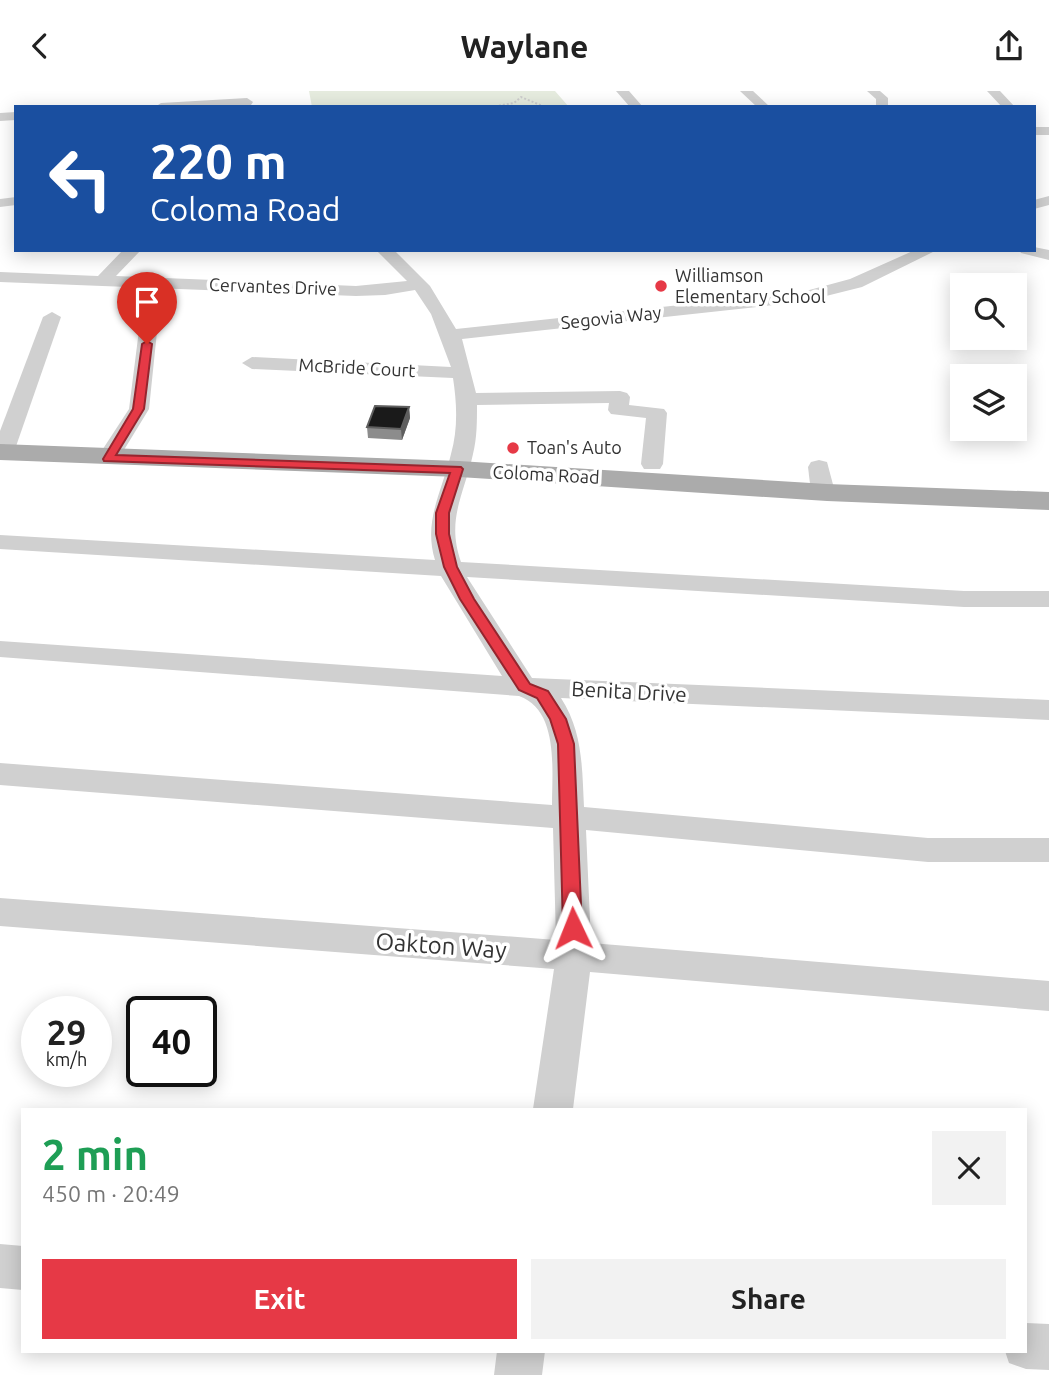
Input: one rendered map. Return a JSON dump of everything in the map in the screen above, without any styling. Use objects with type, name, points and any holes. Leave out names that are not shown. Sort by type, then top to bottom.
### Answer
[{"type":"main road","name":"Coloma Road","points":[[1,452],[108,459],[821,479],[1049,501]]},
{"type":"street","points":[[622,91],[635,105]]},
{"type":"street","points":[[746,91],[762,105]]},
{"type":"street","points":[[873,91],[882,98],[882,105]]},
{"type":"street","points":[[993,91],[1007,105]]},
{"type":"street","points":[[185,105],[247,100]]},
{"type":"street","points":[[102,281],[131,252]]},
{"type":"street","points":[[386,252],[405,267],[419,284],[451,335],[462,373],[466,399],[463,452],[442,513],[442,534],[450,567],[467,599],[524,687],[543,694],[558,719],[566,744],[574,956],[553,1108]]},
{"type":"street","name":"Segovia Way","points":[[451,335],[802,297],[856,283],[925,252]]},
{"type":"street","name":"Cervantes Drive","points":[[0,277],[356,291],[385,290],[419,284]]},
{"type":"street","points":[[1,452],[52,317]]},
{"type":"street","points":[[108,459],[139,409],[149,322]]},
{"type":"street","name":"McBride Court","points":[[252,363],[462,373]]},
{"type":"street","points":[[466,399],[620,397],[618,410],[657,413],[652,464]]},
{"type":"street","points":[[0,542],[964,599],[1049,599]]},
{"type":"street","name":"Benita Drive","points":[[0,649],[524,687],[1049,710]]},
{"type":"street","points":[[0,774],[718,829],[928,851],[1049,850]]},
{"type":"street","name":"Oakton Way","points":[[0,912],[1049,996]]},
{"type":"street","points":[[0,1266],[21,1268]]},
{"type":"street","points":[[1027,1346],[1049,1347]]},
{"type":"street","points":[[518,1375],[521,1353]]},
{"type":"path","points":[[502,105],[514,103],[521,97],[540,105]]},
{"type":"shaded area","points":[[309,91],[555,91],[567,105],[312,105]]},
{"type":"building","points":[[375,406],[409,407],[401,429],[367,427]]},
{"type":"place","name":"Williamson Elementary School","points":[[661,286]]},
{"type":"place","name":"Toan's Auto","points":[[513,448]]},
{"type":"route","points":[[147,344],[139,409],[108,459],[457,469],[442,513],[442,534],[450,567],[467,599],[524,687],[543,694],[558,719],[566,744],[573,928]]}]
